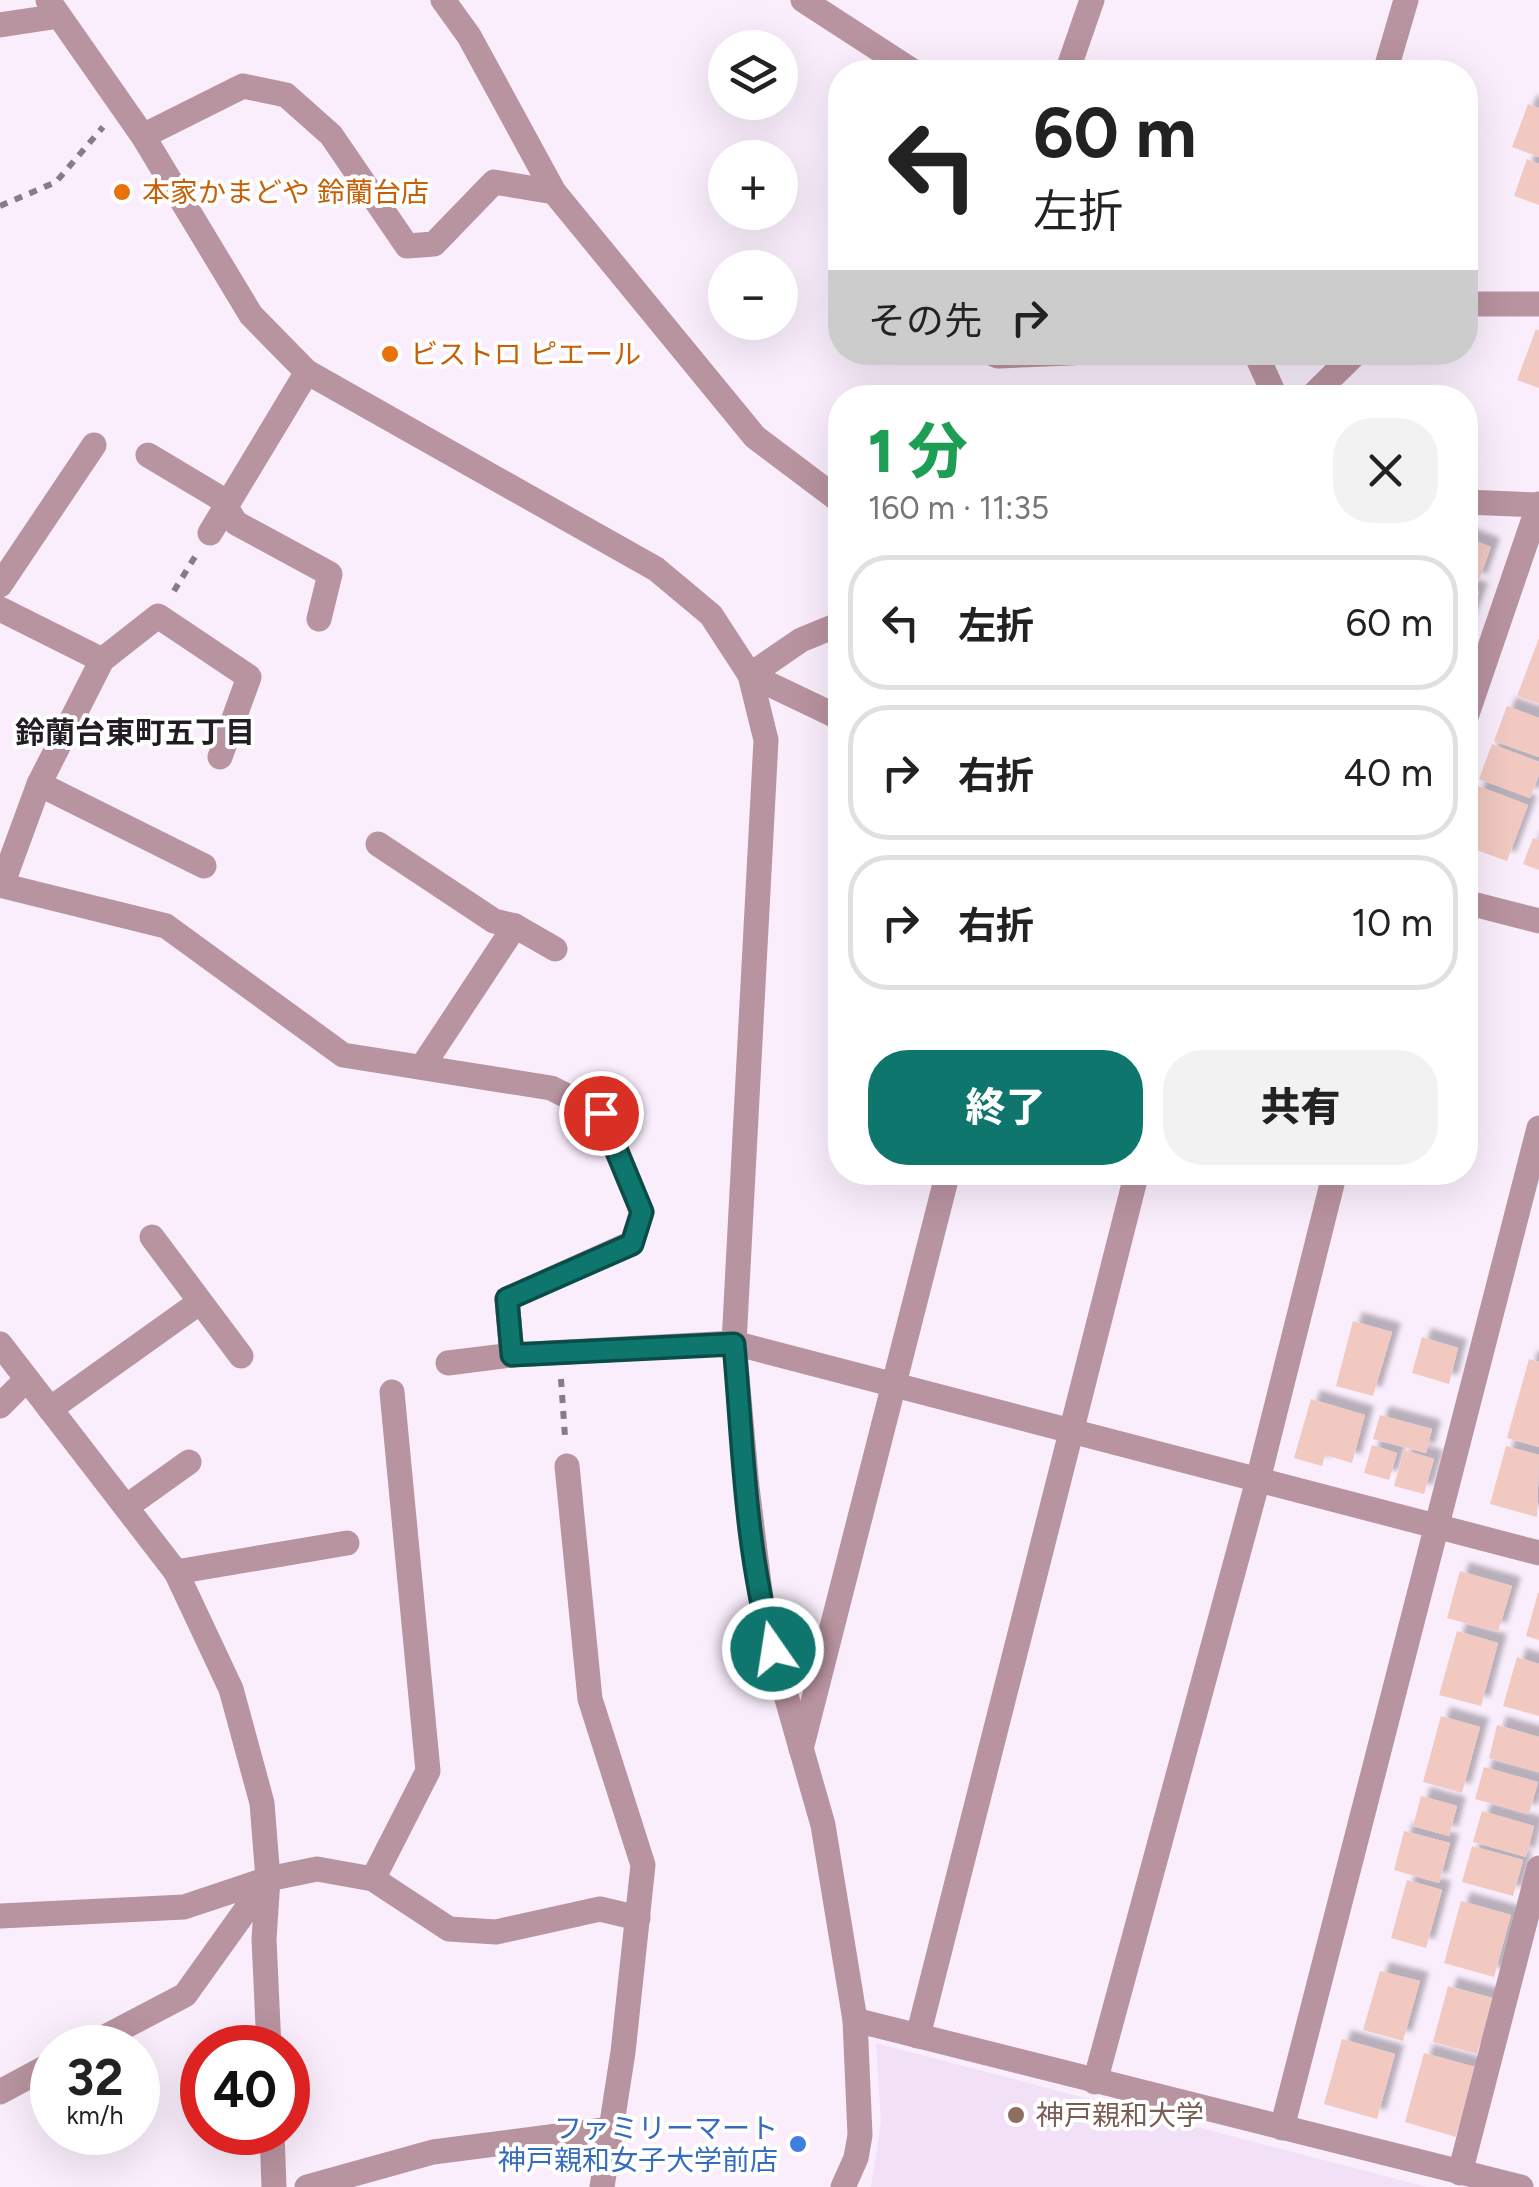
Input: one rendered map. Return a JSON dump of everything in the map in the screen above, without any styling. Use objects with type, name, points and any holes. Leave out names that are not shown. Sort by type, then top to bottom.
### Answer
[{"type":"street","points":[[444,0],[470,36],[554,192],[755,436],[828,492]]},
{"type":"street","points":[[803,0],[896,60]]},
{"type":"street","points":[[1071,60],[1092,0]]},
{"type":"street","points":[[1388,60],[1406,0]]},
{"type":"street","points":[[0,25],[54,8],[143,136],[251,314],[307,372],[656,569],[711,615],[750,675],[766,740],[734,1344],[763,1616],[823,1825],[855,2020],[860,2136],[856,2158],[843,2187]]},
{"type":"street","points":[[143,136],[243,86],[286,95],[331,135],[406,246],[434,244],[494,182],[554,192]]},
{"type":"street","points":[[1478,304],[1539,304]]},
{"type":"street","points":[[1323,385],[1344,365]]},
{"type":"street","points":[[210,532],[307,372]]},
{"type":"street","points":[[0,586],[94,445]]},
{"type":"street","points":[[148,455],[220,498],[236,523],[330,574],[320,618]]},
{"type":"street","points":[[1478,503],[1539,505],[1478,682]]},
{"type":"street","points":[[0,609],[102,660]]},
{"type":"street","points":[[220,757],[250,677],[158,616],[102,660],[39,784],[1,885],[166,926],[343,1055],[551,1088],[601,1113],[642,1212],[632,1244],[507,1299],[512,1355]]},
{"type":"street","points":[[750,675],[801,640],[828,629]]},
{"type":"street","points":[[750,675],[828,712]]},
{"type":"street","points":[[39,784],[204,866]]},
{"type":"street","points":[[378,844],[494,921],[515,926],[556,949]]},
{"type":"street","points":[[1478,905],[1539,920]]},
{"type":"street","points":[[422,1067],[515,926]]},
{"type":"street","points":[[1282,2128],[1539,1128]]},
{"type":"street","points":[[801,1748],[945,1185]]},
{"type":"street","points":[[918,2036],[1135,1185]]},
{"type":"street","points":[[1094,2082],[1258,1480],[1333,1185]]},
{"type":"street","points":[[152,1237],[242,1356]]},
{"type":"street","points":[[50,1410],[200,1302]]},
{"type":"street","points":[[0,1344],[176,1572],[231,1689],[262,1803],[268,1878],[264,1939],[267,2025]]},
{"type":"street","points":[[448,1363],[512,1355],[734,1344],[1539,1553]]},
{"type":"street","points":[[0,1406],[27,1380]]},
{"type":"street","points":[[373,1880],[428,1771],[392,1392]]},
{"type":"street","points":[[126,1507],[188,1462]]},
{"type":"street","points":[[566,1466],[590,1699],[643,1866],[602,2187]]},
{"type":"street","points":[[176,1572],[347,1543]]},
{"type":"street","points":[[1460,2173],[1539,1868]]},
{"type":"street","points":[[0,1916],[184,1906],[268,1878],[316,1869],[373,1880],[449,1929],[496,1932],[600,1909],[638,1918]]},
{"type":"street","points":[[128,2025],[185,1995],[268,1878]]},
{"type":"street","points":[[855,2020],[1521,2187]]},
{"type":"street","points":[[0,2092],[30,2076]]},
{"type":"street","points":[[307,2187],[433,2152],[611,2129]]},
{"type":"street","points":[[273,2155],[274,2187]]},
{"type":"path","points":[[0,206],[56,182],[122,107]]},
{"type":"path","points":[[158,616],[210,532]]},
{"type":"path","points":[[559,1353],[566,1466]]},
{"type":"shaded area","name":"神戸親和大学","points":[[876,2043],[1427,2187],[871,2187],[881,2122]]},
{"type":"building","points":[[1528,104],[1539,108],[1539,157],[1512,147]]},
{"type":"building","points":[[1527,159],[1539,164],[1539,205],[1514,196]]},
{"type":"building","points":[[1536,329],[1539,331],[1539,388],[1517,380]]},
{"type":"building","points":[[1478,542],[1491,547],[1478,583]]},
{"type":"building","points":[[1539,638],[1539,704],[1517,696]]},
{"type":"building","points":[[1507,706],[1539,718],[1539,757],[1494,741]]},
{"type":"building","points":[[1492,744],[1539,762],[1539,775],[1530,798],[1479,779]]},
{"type":"building","points":[[1478,786],[1528,805],[1507,861],[1478,851]]},
{"type":"building","points":[[1533,838],[1539,840],[1539,870],[1523,864]]},
{"type":"building","points":[[1353,1321],[1392,1332],[1373,1396],[1336,1386]]},
{"type":"building","points":[[1422,1337],[1458,1348],[1449,1384],[1412,1373]]},
{"type":"building","points":[[1529,1359],[1539,1362],[1539,1447],[1507,1438]]},
{"type":"building","points":[[1311,1399],[1365,1415],[1352,1463],[1325,1455],[1322,1466],[1294,1458]]},
{"type":"building","points":[[1380,1415],[1432,1429],[1426,1453],[1373,1439]]},
{"type":"building","points":[[1372,1445],[1397,1453],[1389,1480],[1364,1473]]},
{"type":"building","points":[[1506,1446],[1539,1455],[1537,1517],[1490,1504]]},
{"type":"building","points":[[1404,1450],[1434,1459],[1424,1494],[1394,1486]]},
{"type":"building","points":[[1460,1571],[1512,1586],[1498,1632],[1447,1618]]},
{"type":"building","points":[[1539,1593],[1539,1640],[1526,1636]]},
{"type":"building","points":[[1457,1631],[1498,1643],[1481,1706],[1439,1695]]},
{"type":"building","points":[[1517,1657],[1539,1664],[1539,1716],[1503,1706]]},
{"type":"building","points":[[1441,1716],[1480,1727],[1462,1793],[1423,1782]]},
{"type":"building","points":[[1497,1725],[1539,1737],[1539,1772],[1489,1758]]},
{"type":"building","points":[[1484,1767],[1538,1782],[1529,1814],[1475,1799]]},
{"type":"building","points":[[1421,1796],[1457,1806],[1449,1836],[1413,1826]]},
{"type":"building","points":[[1482,1811],[1534,1826],[1526,1857],[1473,1842]]},
{"type":"building","points":[[1404,1831],[1450,1843],[1439,1883],[1394,1870]]},
{"type":"building","points":[[1472,1846],[1523,1860],[1513,1896],[1462,1882]]},
{"type":"building","points":[[1407,1880],[1442,1890],[1426,1948],[1391,1938]]},
{"type":"building","points":[[1461,1901],[1511,1915],[1494,1977],[1444,1963]]},
{"type":"building","points":[[1380,1971],[1420,1981],[1403,2041],[1363,2030]]},
{"type":"building","points":[[1448,1986],[1493,1998],[1477,2054],[1433,2042]]},
{"type":"building","points":[[1342,2039],[1395,2054],[1377,2119],[1324,2104]]},
{"type":"building","points":[[1424,2053],[1475,2067],[1456,2137],[1405,2122]]},
{"type":"place","name":"本家かまどや 鈴蘭台店","points":[[122,192]]},
{"type":"place","name":"ビストロ ピエール","points":[[390,354]]},
{"type":"place","name":"神戸親和大学","points":[[1016,2115]]},
{"type":"place","name":"ファミリーマート 神戸親和女子大学前店","points":[[798,2144]]},
{"type":"district","name":"鈴蘭台東町五丁目","points":[[135,732]]},
{"type":"route","points":[[601,1113],[642,1212],[632,1244],[507,1299],[512,1355],[734,1344],[763,1616],[773,1649]]}]
